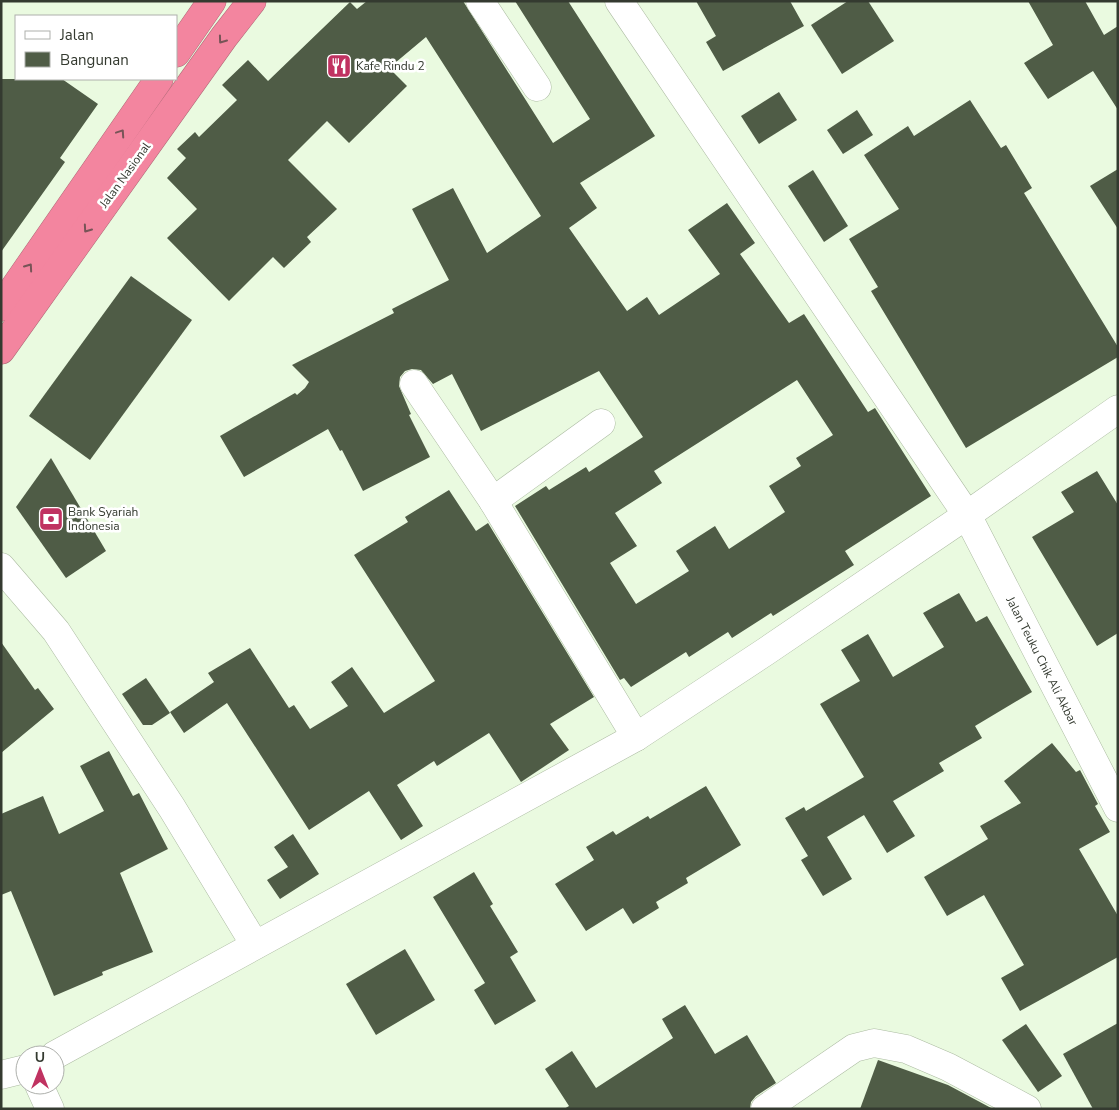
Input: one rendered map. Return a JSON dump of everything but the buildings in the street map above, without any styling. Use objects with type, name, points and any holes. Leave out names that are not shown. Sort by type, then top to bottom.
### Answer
[{"type":"highway","points":[[178,50],[212,1]]},
{"type":"highway","name":"Jalan Nasional","points":[[1,350],[189,86],[252,1]]},
{"type":"highway","name":"Jalan Nasional","points":[[1,307],[158,80]]},
{"type":"street","points":[[480,1],[537,87]]},
{"type":"street","name":"Jalan Teuku Chik Ali Akbar","points":[[619,1],[967,515],[1118,808]]},
{"type":"street","points":[[414,384],[493,502],[636,737]]},
{"type":"street","points":[[65,1050],[636,737],[967,515],[1118,409]]},
{"type":"street","points":[[493,502],[601,423]]},
{"type":"street","points":[[1,567],[56,631],[172,808],[256,945]]},
{"type":"street","points":[[765,1109],[854,1048],[874,1043],[906,1049],[1027,1109]]},
{"type":"street","points":[[1,1075],[15,1072]]},
{"type":"street","points":[[44,1095],[50,1109]]},
{"type":"place","name":"Kafe Rindu 2","points":[[339,66]]},
{"type":"place","name":"Bank Syariah Indonesia","points":[[51,519]]}]
